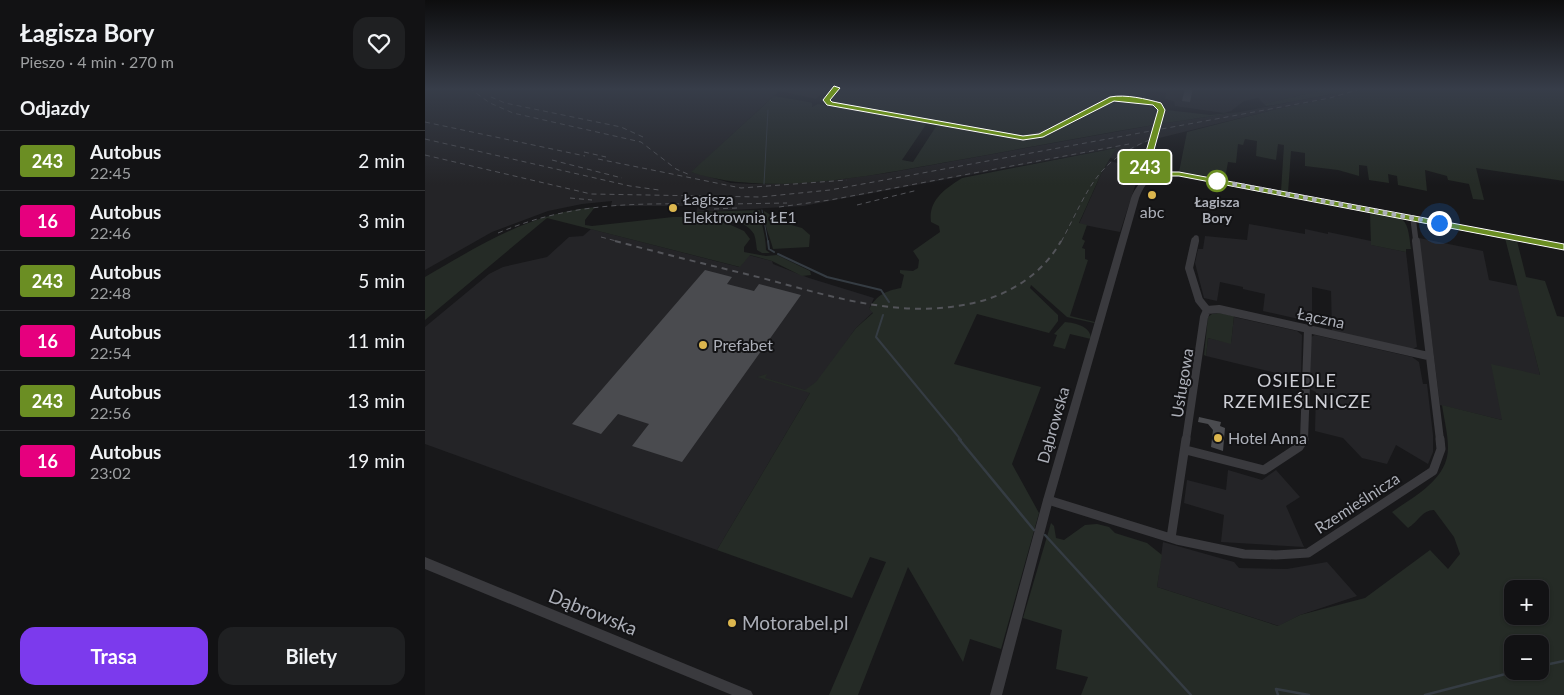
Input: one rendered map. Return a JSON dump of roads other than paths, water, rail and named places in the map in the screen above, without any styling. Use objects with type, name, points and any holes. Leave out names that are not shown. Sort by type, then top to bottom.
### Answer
[{"type":"street","name":"Dąbrowska","points":[[923,120],[1023,138],[1040,136],[1070,120]]},
{"type":"street","name":"Dąbrowska","points":[[996,695],[1048,500],[1135,198],[1145,180],[1142,178],[1158,120]]},
{"type":"street","points":[[1145,169],[1159,174],[1179,174],[1564,247]]},
{"type":"street","points":[[1145,180],[1159,174]]},
{"type":"street","name":"Rzemieślnicza","points":[[1048,500],[1229,554],[1292,556],[1308,553],[1433,471],[1441,449],[1428,356],[1413,218]]},
{"type":"street","points":[[1196,238],[1189,268],[1199,300],[1207,310]]},
{"type":"street","name":"Łączna","points":[[1207,310],[1219,309],[1428,356]]},
{"type":"street","name":"Usługowa","points":[[1171,538],[1186,450],[1204,318],[1207,310]]},
{"type":"street","points":[[1186,450],[1264,470],[1299,447],[1304,442],[1308,329]]},
{"type":"street","name":"Dąbrowska","points":[[425,563],[747,695]]},
{"type":"waterway","points":[[764,184],[767,120]]},
{"type":"waterway","points":[[762,210],[768,242]]},
{"type":"waterway","points":[[768,241],[769,249],[774,252]]},
{"type":"waterway","points":[[778,254],[827,277],[881,290],[889,302]]},
{"type":"waterway","points":[[883,315],[876,337],[961,440]]},
{"type":"waterway","points":[[959,439],[1034,530]]},
{"type":"waterway","points":[[1045,535],[1191,695]]},
{"type":"waterway","points":[[1549,664],[1564,661]]},
{"type":"waterway","points":[[1425,695],[1504,674]]},
{"type":"waterway","points":[[1278,695],[1276,689],[1309,695]]},
{"type":"railway","points":[[546,120],[641,142],[676,169],[690,175]]},
{"type":"railway","points":[[589,120],[621,127],[643,137]]},
{"type":"railway","points":[[425,155],[591,194],[760,197],[830,190],[1208,120]]},
{"type":"railway","points":[[425,122],[585,156]]},
{"type":"railway","points":[[1061,242],[1088,190],[1108,165],[1121,154],[1160,136]]},
{"type":"railway","points":[[425,139],[630,186],[659,190]]},
{"type":"railway","points":[[779,207],[830,200],[1129,144]]},
{"type":"railway","points":[[584,152],[606,157]]},
{"type":"railway","points":[[598,159],[741,188],[847,180]]},
{"type":"railway","points":[[552,160],[622,178]]},
{"type":"railway","points":[[857,205],[918,190]]},
{"type":"railway","points":[[570,198],[592,200]]},
{"type":"railway","points":[[729,204],[787,203]]},
{"type":"railway","points":[[498,233],[545,217],[592,208],[639,204],[689,204]]},
{"type":"railway","points":[[714,209],[737,208]]},
{"type":"railway","points":[[601,237],[620,242]]},
{"type":"railway","points":[[615,241],[845,300],[873,305],[929,309],[985,300],[1008,291],[1038,270],[1061,241]]},
{"type":"place","name":"Łagisza Bory","points":[[1217,181]]},
{"type":"place","name":"abc","points":[[1152,195]]},
{"type":"place","name":"Łagisza Elektrownia ŁE1","points":[[673,208]]},
{"type":"place","name":"Prefabet","points":[[703,345]]},
{"type":"place","name":"Hotel Anna","points":[[1218,438]]},
{"type":"place","name":"Motorabel.pl","points":[[732,623]]},
{"type":"district","name":"OSIEDLE RZEMIEŚLNICZE","points":[[1297,391]]}]
